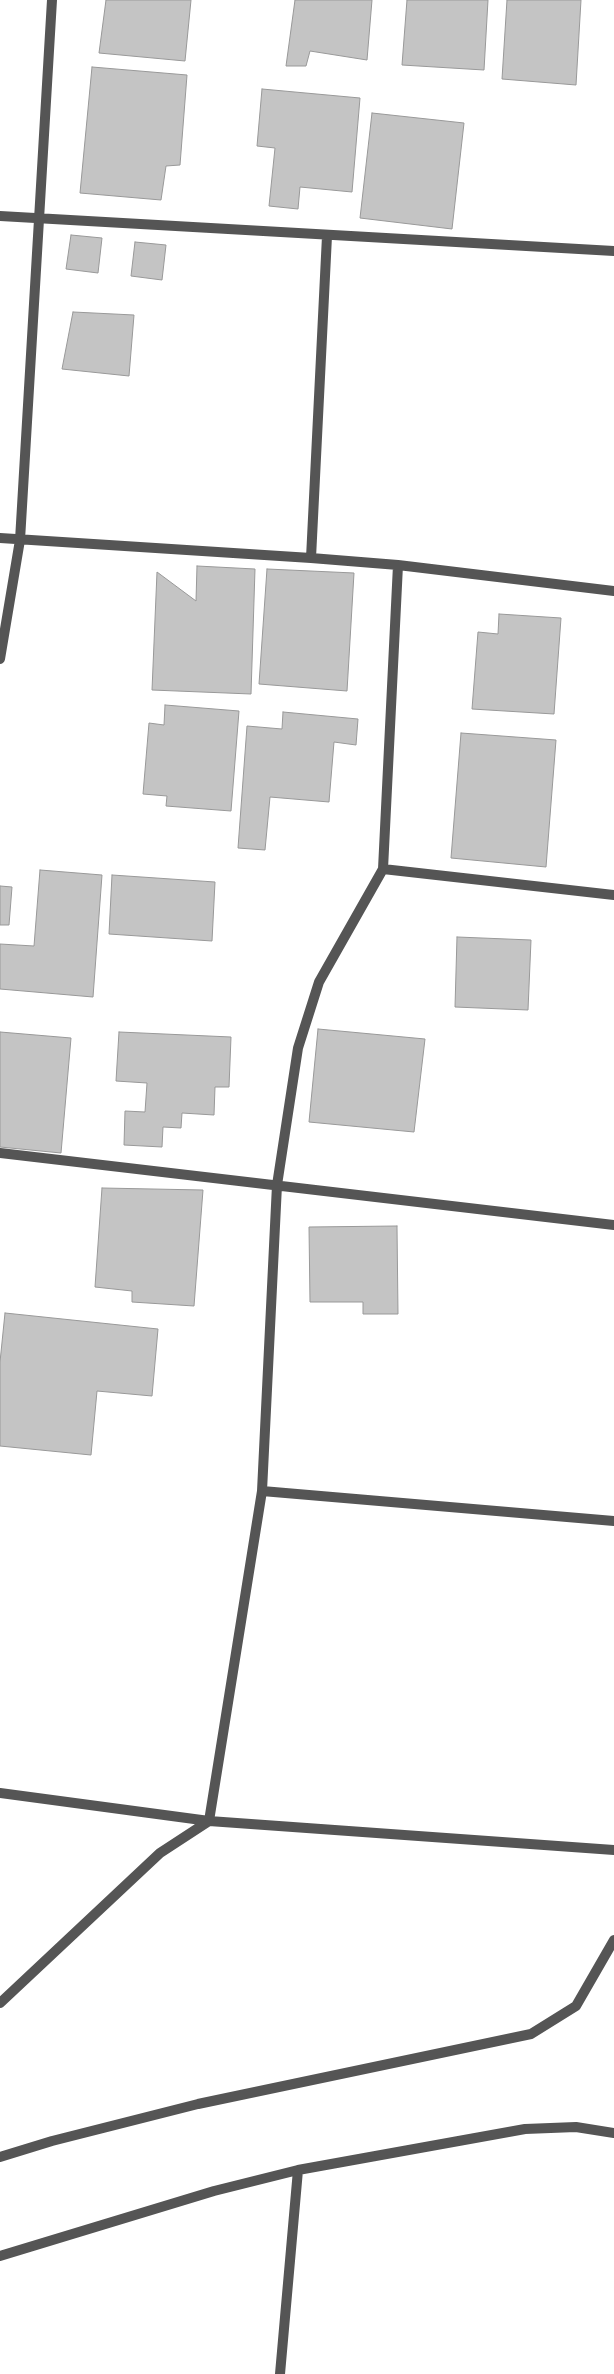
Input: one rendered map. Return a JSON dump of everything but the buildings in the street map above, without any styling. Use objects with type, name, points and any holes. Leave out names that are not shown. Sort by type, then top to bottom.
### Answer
[{"type":"street","points":[[0,659],[20,540],[41,220],[52,0]]},
{"type":"street","points":[[0,216],[326,236],[614,250]]},
{"type":"street","points":[[311,558],[326,236]]},
{"type":"street","points":[[0,538],[398,565],[614,591]]},
{"type":"street","points":[[0,2003],[160,1853],[209,1821],[262,1491],[277,1185],[298,1048],[319,982],[383,869],[398,565]]},
{"type":"street","points":[[383,869],[614,895]]},
{"type":"street","points":[[0,1153],[614,1225]]},
{"type":"street","points":[[262,1491],[614,1522]]},
{"type":"street","points":[[0,1793],[209,1821],[614,1850]]},
{"type":"street","points":[[0,2157],[52,2141],[198,2104],[530,2034],[576,2006],[614,1940]]},
{"type":"street","points":[[0,2256],[214,2191],[298,2170],[525,2130],[576,2127],[614,2133]]},
{"type":"street","points":[[280,2374],[298,2170]]}]
